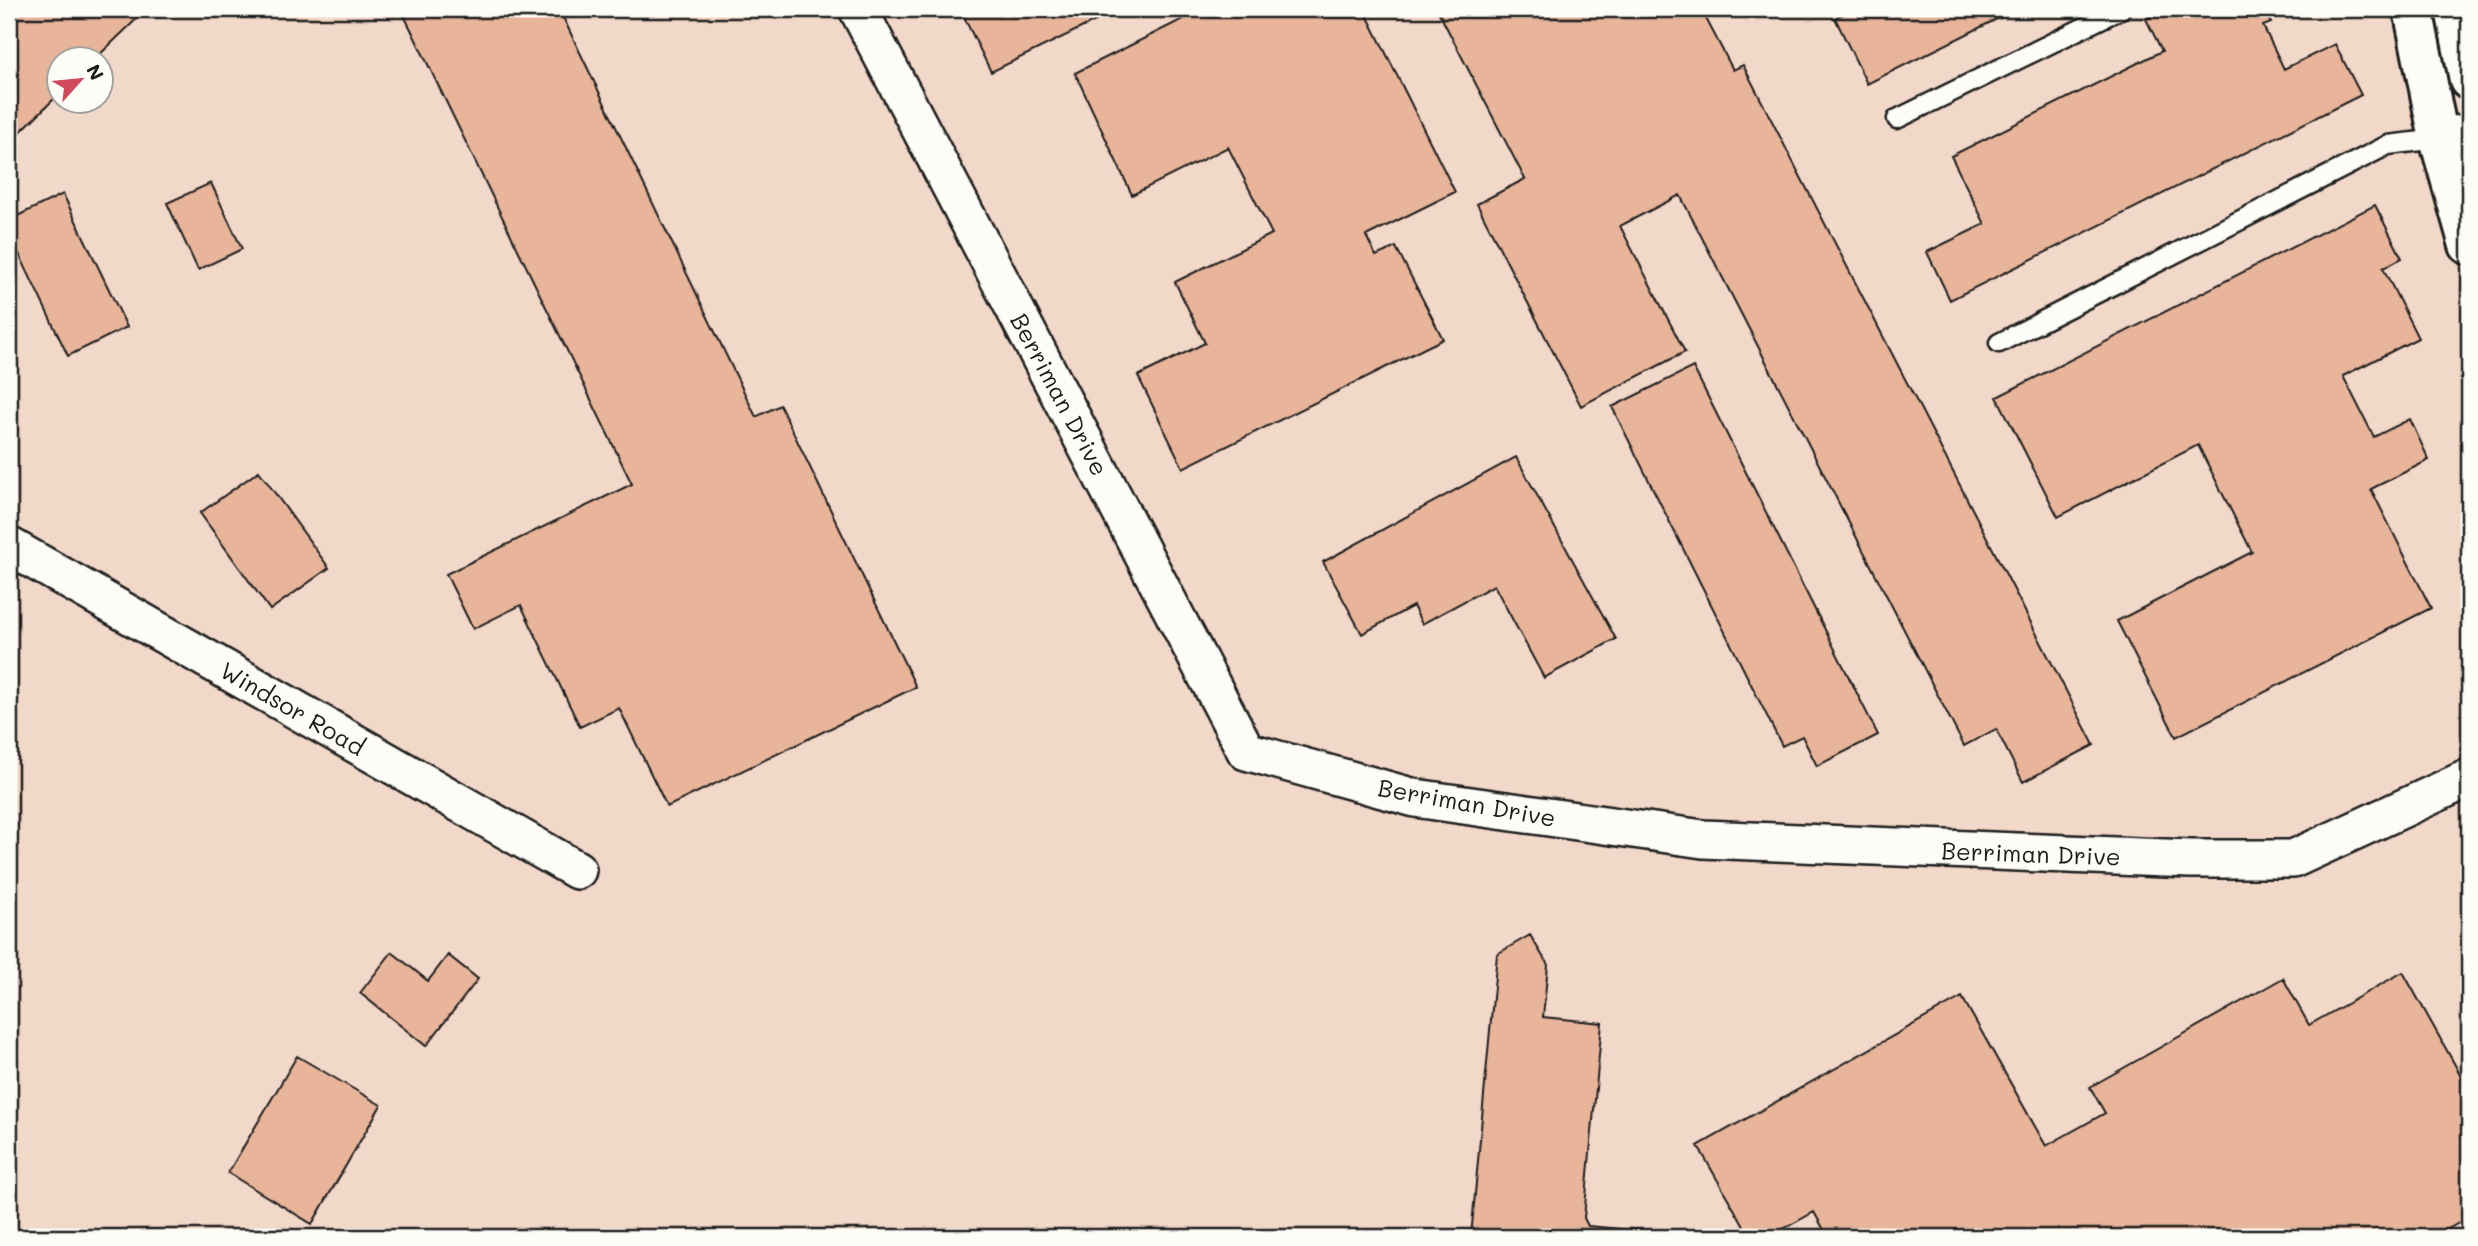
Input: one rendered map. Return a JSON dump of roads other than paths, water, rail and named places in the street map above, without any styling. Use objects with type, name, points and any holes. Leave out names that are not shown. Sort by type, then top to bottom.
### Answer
[{"type":"street","name":"Berriman Drive","points":[[858,9],[1246,751],[1415,798],[1703,839],[2190,859],[2293,859],[2469,778]]},
{"type":"street","points":[[2413,9],[2454,136],[2469,245]]},
{"type":"street","points":[[2455,9],[2469,80]]},
{"type":"street","name":"Windsor Road","points":[[9,546],[577,870]]},
{"type":"lane","points":[[1897,119],[2121,9]]},
{"type":"lane","points":[[1999,343],[2388,145],[2454,136]]}]
